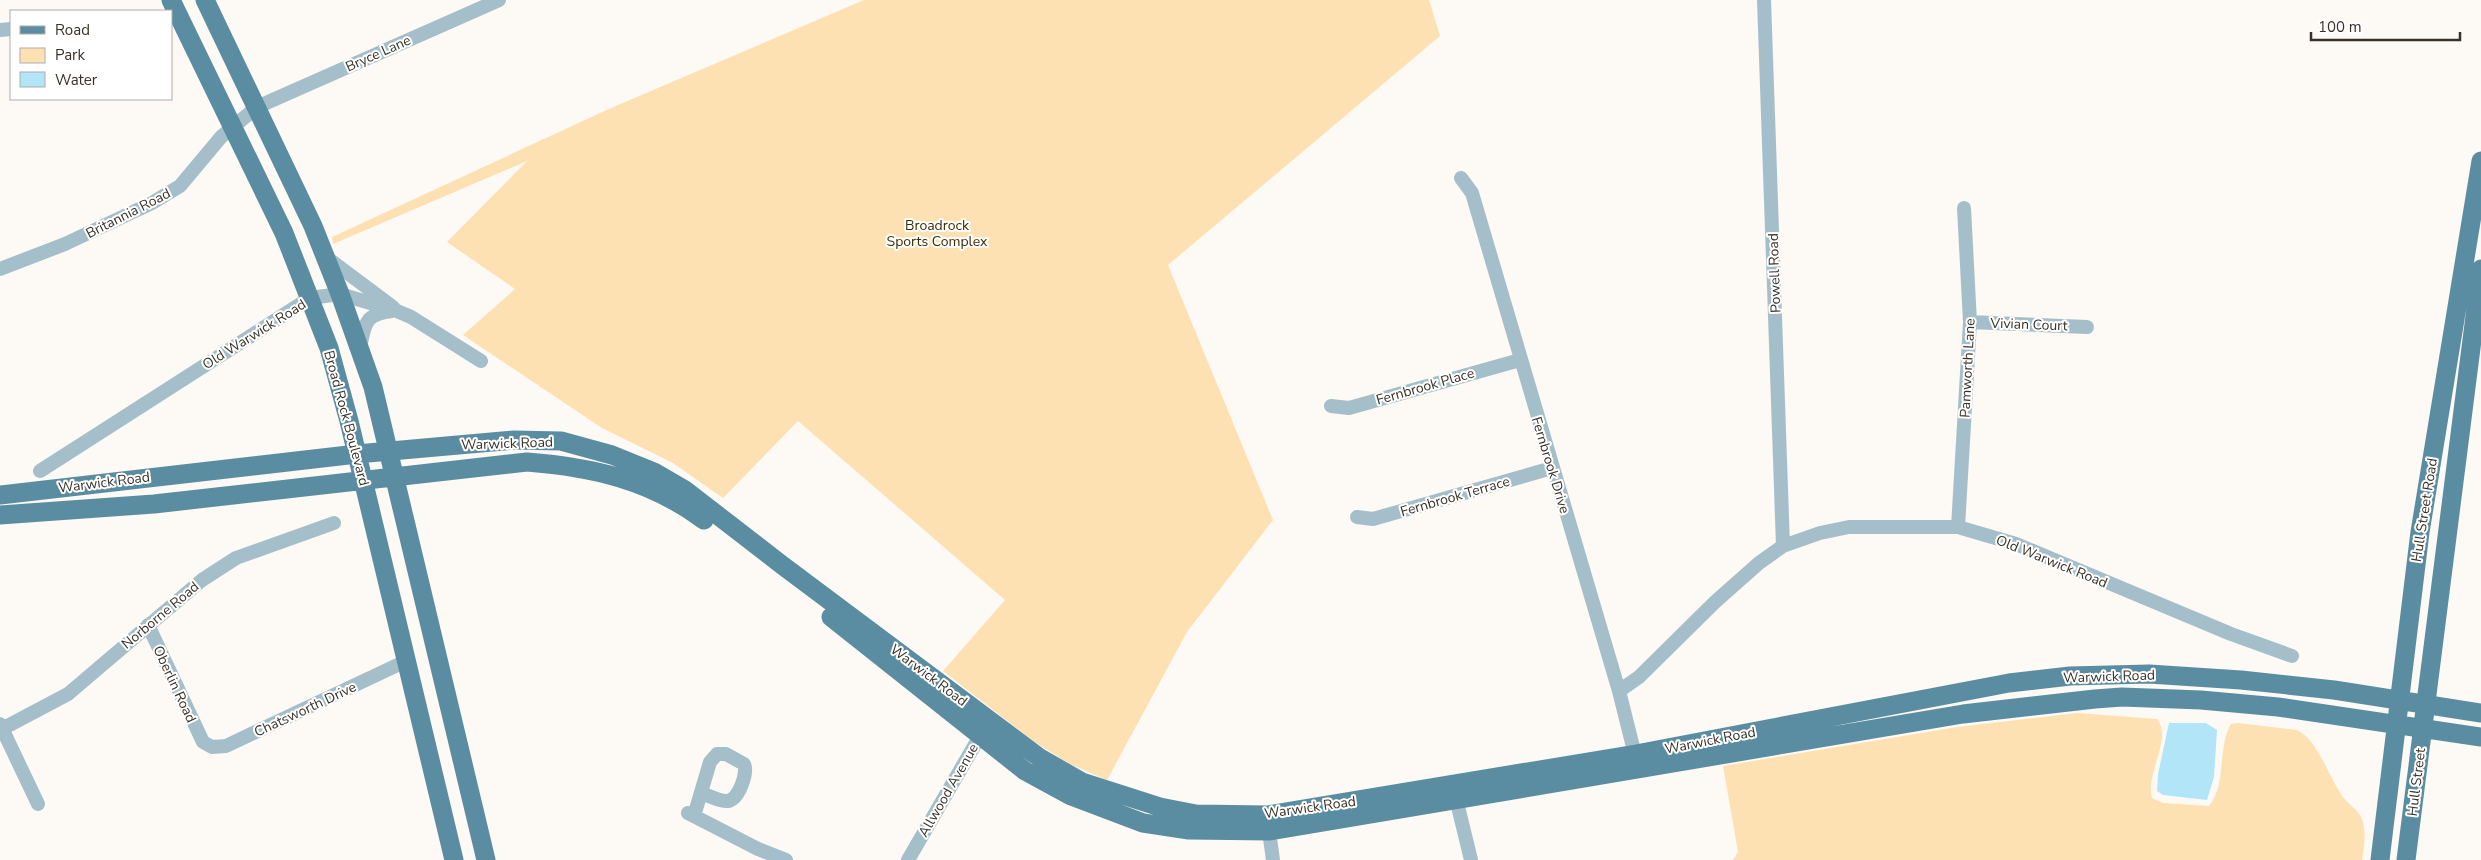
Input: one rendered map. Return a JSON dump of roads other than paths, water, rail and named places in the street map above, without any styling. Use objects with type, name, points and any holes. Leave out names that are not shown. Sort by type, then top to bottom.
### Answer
[{"type":"main road","points":[[205,0],[326,257],[360,348],[373,388],[486,860]]},
{"type":"main road","name":"Broad Rock Boulevard","points":[[172,7],[284,233],[329,348],[364,482],[454,860]]},
{"type":"main road","name":"Hull Street Road","points":[[2380,860],[2420,532],[2481,161]]},
{"type":"main road","name":"Hull Street Road","points":[[2426,704],[2481,269]]},
{"type":"main road","name":"Warwick Road","points":[[0,495],[357,454],[514,440],[562,441],[612,455],[654,472],[685,490],[985,728],[1025,771],[1069,796],[1143,822],[1189,830],[1268,823],[1637,761],[1963,714],[2122,697],[2201,700],[2278,707],[2481,737]]},
{"type":"main road","name":"Warwick Road","points":[[0,515],[154,504],[364,482],[527,462],[595,470],[664,496],[684,506],[985,728]]},
{"type":"main road","name":"Warwick Road","points":[[1637,761],[2009,684],[2070,676],[2149,674],[2241,680],[2399,699],[2481,712]]},
{"type":"main road","name":"Hull Street","points":[[2406,860],[2426,704]]},
{"type":"street","name":"Bryce Lane","points":[[257,107],[500,0]]},
{"type":"street","name":"Powell Road","points":[[1764,0],[1783,546]]},
{"type":"street","name":"Britannia Road","points":[[0,268],[66,244],[152,203],[180,186],[232,126],[257,107]]},
{"type":"street","name":"Fernbrook Drive","points":[[1461,178],[1472,193],[1619,691],[1637,761]]},
{"type":"street","name":"Pamworth Lane","points":[[1958,527],[1970,322],[1964,208]]},
{"type":"street","points":[[326,257],[377,293],[397,311]]},
{"type":"street","name":"Old Warwick Road","points":[[40,471],[310,298],[340,294],[411,316],[481,361]]},
{"type":"street","points":[[360,348],[364,328],[371,317],[377,312],[397,311]]},
{"type":"street","name":"Vivian Court","points":[[1970,322],[2087,327]]},
{"type":"street","name":"Fernbrook Place","points":[[1331,406],[1350,408],[1520,360]]},
{"type":"street","name":"Fernbrook Terrace","points":[[1357,517],[1373,520],[1552,468]]},
{"type":"street","name":"Norborne Road","points":[[1,728],[68,694],[202,580],[236,558],[334,523]]},
{"type":"street","name":"Old Warwick Road","points":[[1619,691],[1639,677],[1715,602],[1759,563],[1783,546],[1820,533],[1848,527],[1958,527],[2016,544],[2231,634],[2292,656]]},
{"type":"street","name":"Oberlin Road","points":[[148,625],[203,742]]},
{"type":"street","name":"Chatsworth Drive","points":[[203,742],[212,747],[226,746],[406,661]]},
{"type":"street","points":[[1,728],[38,804]]},
{"type":"street","name":"Allwood Avenue","points":[[908,860],[985,728]]},
{"type":"street","points":[[1455,792],[1471,860]]},
{"type":"street","points":[[701,793],[691,815],[756,854],[786,860]]},
{"type":"street","points":[[1268,823],[1273,860]]},
{"type":"water","points":[[2169,723],[2206,723],[2217,730],[2214,777],[2207,800],[2163,795],[2157,791],[2158,774]]},
{"type":"park label","name":"Broadrock Sports Complex","points":[[937,234]]}]
